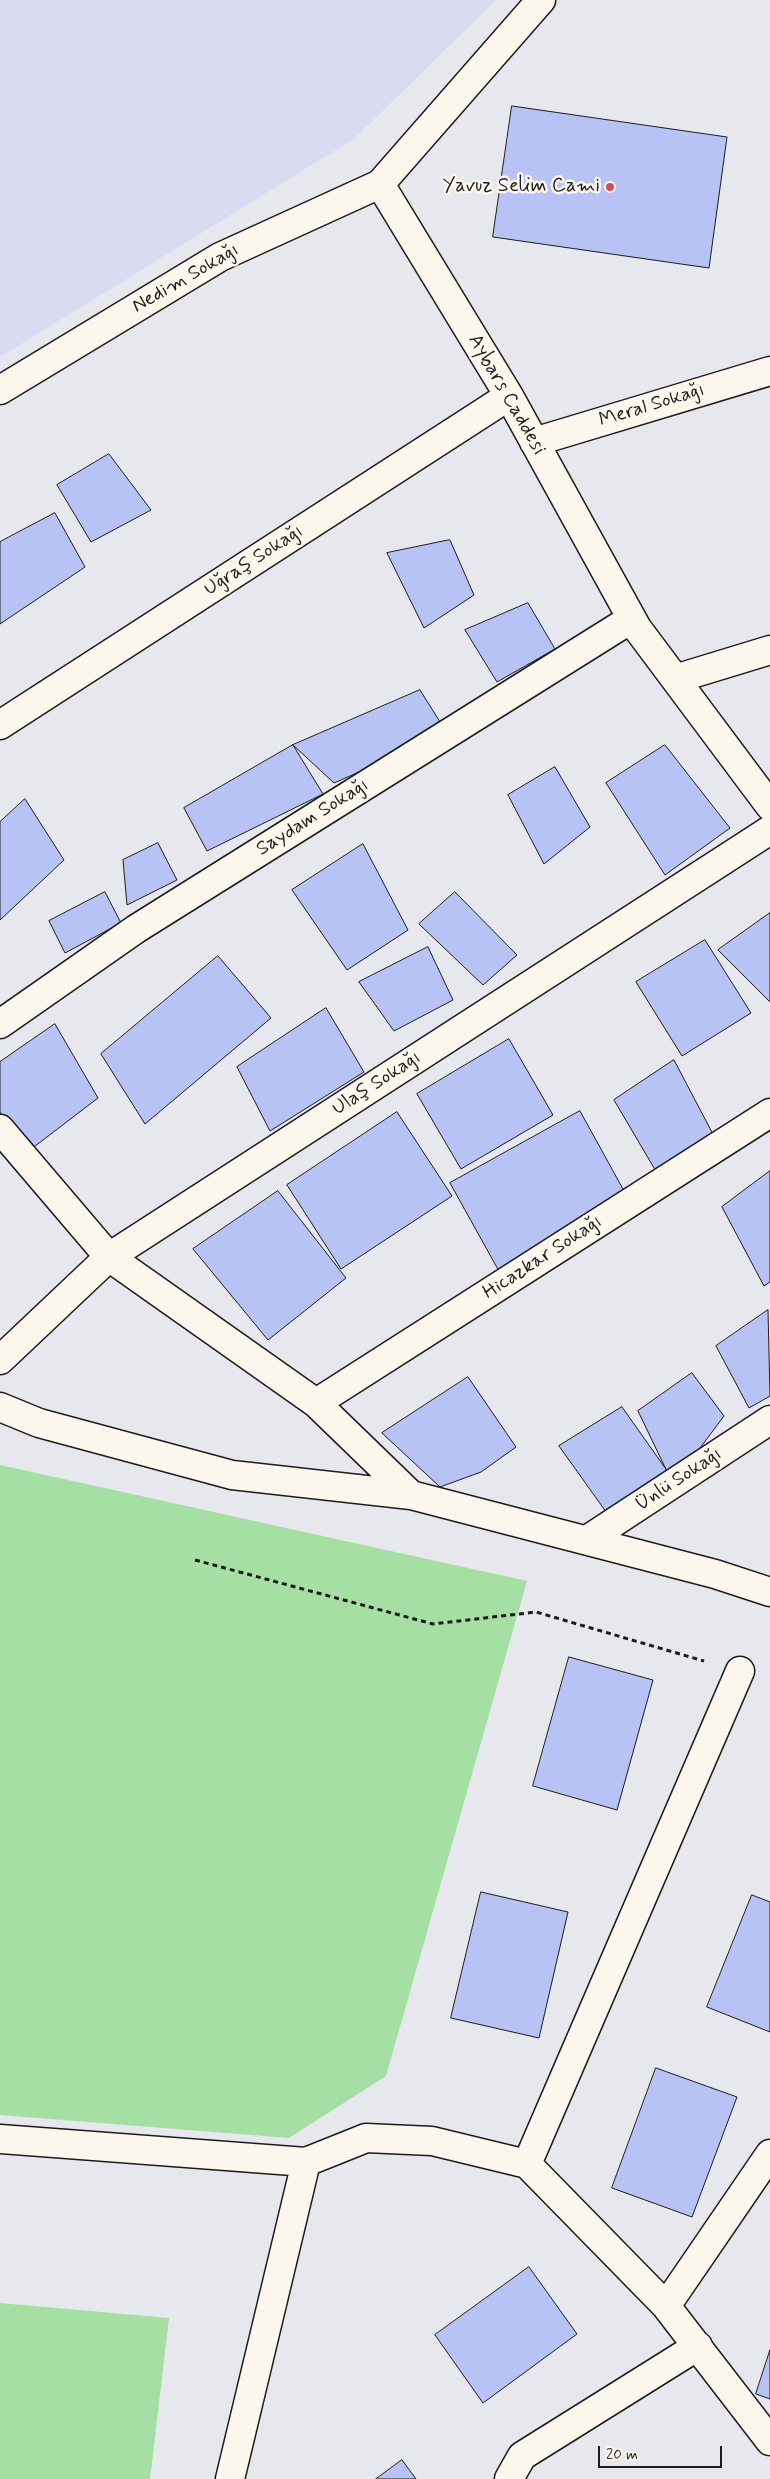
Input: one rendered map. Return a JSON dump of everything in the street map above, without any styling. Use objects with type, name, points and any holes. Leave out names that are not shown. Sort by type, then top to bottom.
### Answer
[{"type":"street","points":[[380,184],[541,0]]},
{"type":"street","name":"Nedim Sokağı","points":[[0,390],[220,257],[380,184]]},
{"type":"street","name":"Aybars Caddesi","points":[[380,184],[509,396],[631,619],[770,806]]},
{"type":"street","name":"Meral Sokağı","points":[[534,442],[770,371]]},
{"type":"street","name":"Uğraş Sokağı","points":[[0,725],[509,396]]},
{"type":"street","name":"Saydam Sokağı","points":[[0,1024],[136,929],[631,619]]},
{"type":"street","points":[[675,679],[770,650]]},
{"type":"street","name":"Ulaş Sokağı","points":[[0,1360],[109,1257],[770,830]]},
{"type":"street","name":"Hicazkar Sokağı","points":[[316,1403],[770,1113]]},
{"type":"street","points":[[0,1129],[109,1257],[316,1403],[411,1495]]},
{"type":"street","points":[[0,1407],[39,1423],[232,1474],[411,1495],[715,1574],[770,1592]]},
{"type":"street","name":"Ünlü Sokağı","points":[[587,1540],[770,1420]]},
{"type":"street","points":[[527,2164],[740,1671]]},
{"type":"street","points":[[0,2139],[306,2162],[366,2138],[432,2141],[527,2164],[666,2306],[770,2441]]},
{"type":"street","points":[[666,2306],[770,2154]]},
{"type":"street","points":[[230,2479],[306,2162]]},
{"type":"street","points":[[509,2479],[522,2456],[698,2346]]},
{"type":"path","points":[[195,1560],[433,1624],[536,1612],[740,1671]]},
{"type":"shaded area","points":[[0,0],[496,0],[354,139],[0,357]]},
{"type":"green space","points":[[0,1465],[527,1581],[386,2076],[289,2138],[0,2115]]},
{"type":"green space","points":[[0,2303],[169,2318],[150,2479],[0,2479]]},
{"type":"building","name":"Yavuz Selim Cami","points":[[512,106],[727,137],[709,268],[493,237]]},
{"type":"building","points":[[109,454],[151,510],[91,542],[57,485]]},
{"type":"building","points":[[55,513],[85,567],[0,624],[0,542]]},
{"type":"building","points":[[450,540],[474,595],[424,628],[387,553]]},
{"type":"building","points":[[528,603],[555,649],[497,682],[465,630]]},
{"type":"building","points":[[420,690],[447,733],[334,783],[293,745]]},
{"type":"building","points":[[293,745],[323,794],[207,851],[184,808]]},
{"type":"building","points":[[665,745],[730,828],[665,875],[606,783]]},
{"type":"building","points":[[555,767],[590,827],[544,864],[508,795]]},
{"type":"building","points":[[25,799],[64,860],[0,920],[0,822]]},
{"type":"building","points":[[158,843],[177,880],[127,905],[123,860]]},
{"type":"building","points":[[363,844],[408,930],[347,970],[292,890]]},
{"type":"building","points":[[105,892],[121,923],[65,953],[49,921]]},
{"type":"building","points":[[455,892],[517,955],[483,985],[419,924]]},
{"type":"building","points":[[770,913],[770,1002],[718,950]]},
{"type":"building","points":[[705,940],[751,1013],[682,1056],[636,982]]},
{"type":"building","points":[[428,947],[453,1000],[394,1031],[359,982]]},
{"type":"building","points":[[218,956],[271,1018],[145,1124],[101,1054]]},
{"type":"building","points":[[326,1008],[364,1072],[270,1131],[237,1067]]},
{"type":"building","points":[[55,1024],[98,1098],[26,1153],[0,1112],[0,1062]]},
{"type":"building","points":[[509,1039],[553,1115],[461,1169],[417,1094]]},
{"type":"building","points":[[674,1060],[715,1138],[657,1173],[614,1100]]},
{"type":"building","points":[[580,1111],[629,1200],[500,1273],[450,1183]]},
{"type":"building","points":[[397,1112],[452,1196],[341,1269],[287,1185]]},
{"type":"building","points":[[770,1171],[770,1282],[764,1286],[722,1207]]},
{"type":"building","points":[[278,1191],[346,1278],[268,1340],[193,1249]]},
{"type":"building","points":[[768,1310],[770,1396],[749,1408],[716,1346]]},
{"type":"building","points":[[692,1373],[724,1416],[673,1484],[638,1411]]},
{"type":"building","points":[[468,1377],[516,1447],[481,1472],[440,1487],[382,1433]]},
{"type":"building","points":[[622,1407],[668,1472],[614,1523],[559,1446]]},
{"type":"building","points":[[569,1657],[653,1680],[617,1810],[533,1786]]},
{"type":"building","points":[[481,1892],[568,1912],[539,2038],[451,2018]]},
{"type":"building","points":[[752,1895],[770,1902],[770,2032],[707,2007]]},
{"type":"building","points":[[656,2068],[737,2097],[692,2217],[612,2188]]},
{"type":"building","points":[[529,2267],[577,2334],[483,2403],[435,2335]]},
{"type":"building","points":[[770,2350],[770,2399],[756,2394]]},
{"type":"building","points":[[402,2460],[416,2479],[376,2479]]},
{"type":"place","name":"Yavuz Selim Cami","points":[[610,187]]}]
